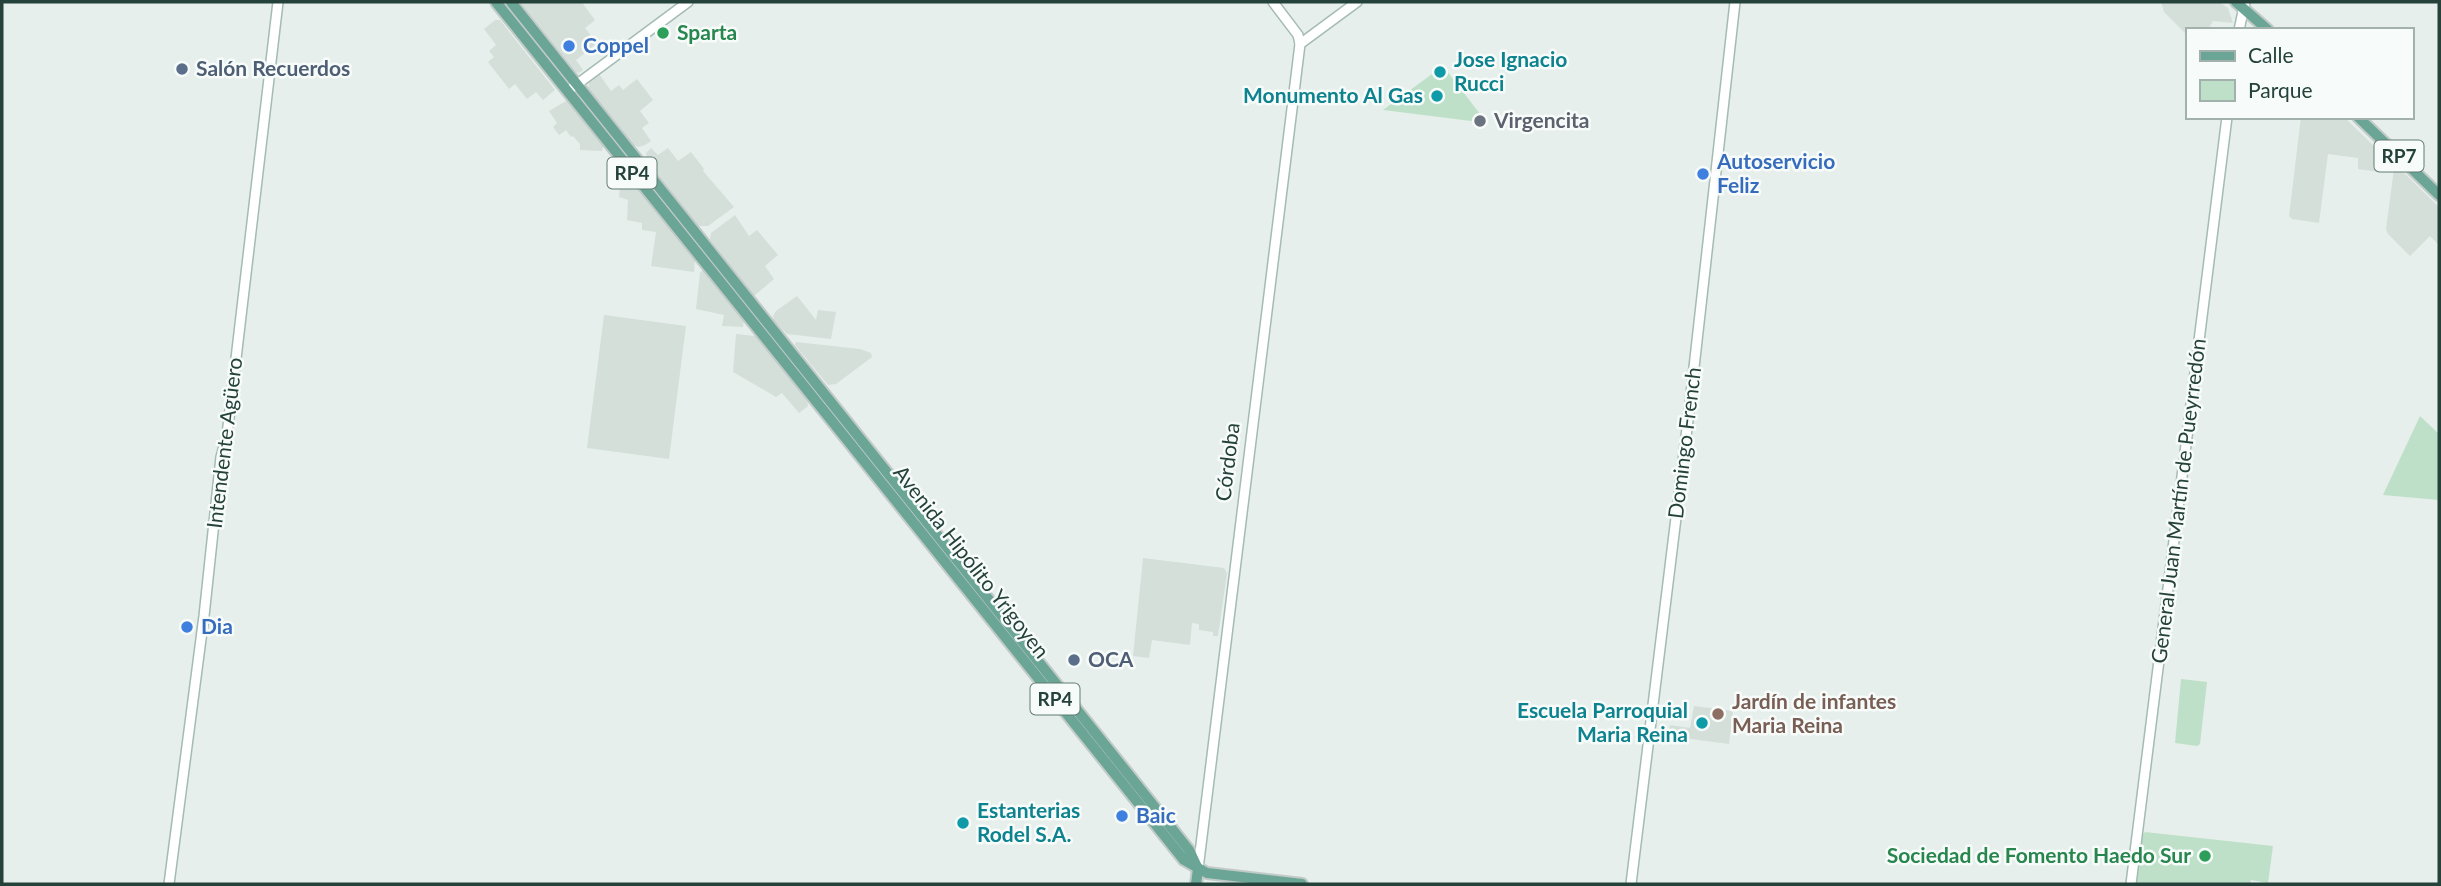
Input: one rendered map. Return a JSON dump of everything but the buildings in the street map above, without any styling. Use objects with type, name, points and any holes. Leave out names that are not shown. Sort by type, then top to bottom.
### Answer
[{"type":"main road","name":"Avenida Hipólito Yrigoyen","points":[[496,2],[572,88],[1189,850],[1198,869]]},
{"type":"main road","name":"Avenida Hipólito Yrigoyen","points":[[511,2],[572,88]]},
{"type":"main road","points":[[2242,4],[2266,28]]},
{"type":"main road","name":"RP7","points":[[2360,119],[2439,195]]},
{"type":"main road","points":[[1198,869],[1207,873],[1302,884]]},
{"type":"main road","name":"Córdoba","points":[[1196,884],[1198,869]]},
{"type":"street","name":"Intendente Agüero","points":[[169,884],[248,266],[278,2]]},
{"type":"street","points":[[572,88],[688,2]]},
{"type":"street","points":[[1273,2],[1298,35],[1300,44],[1356,2]]},
{"type":"street","name":"Domingo French","points":[[1631,884],[1689,412],[1735,2]]},
{"type":"street","points":[[2239,28],[2242,4]]},
{"type":"street","name":"Córdoba","points":[[1198,869],[1300,44]]},
{"type":"street","name":"General Juan Martín de Pueyrredón","points":[[2131,884],[2227,119]]},
{"type":"street","points":[[1302,884],[1308,884]]},
{"type":"shaded area","points":[[520,2],[585,2],[583,4],[595,20],[585,28],[597,43],[576,60],[583,70],[576,72]]},
{"type":"shaded area","points":[[2161,2],[2219,2],[2228,8],[2233,23],[2213,21],[2209,28],[2186,28],[2186,34],[2164,12]]},
{"type":"shaded area","points":[[495,20],[500,20],[555,90],[543,100],[536,92],[527,99],[515,84],[509,89],[488,62],[494,57],[489,51],[496,45],[484,29]]},
{"type":"shaded area","points":[[599,74],[611,91],[619,85],[623,90],[637,79],[653,100],[640,111],[649,123],[642,128],[651,141],[639,147],[633,145],[588,88],[590,80]]},
{"type":"shaded area","points":[[566,101],[604,144],[602,151],[580,150],[580,144],[566,130],[559,135],[553,127],[557,123],[549,111]]},
{"type":"shaded area","points":[[2301,119],[2346,119],[2381,153],[2379,172],[2358,169],[2358,158],[2328,154],[2319,223],[2292,219],[2289,216]]},
{"type":"shaded area","points":[[651,148],[658,155],[668,148],[678,161],[691,152],[703,171],[734,207],[708,226],[698,226],[647,161],[646,153]]},
{"type":"shaded area","points":[[2398,167],[2439,207],[2439,245],[2430,236],[2410,256],[2386,229],[2394,169]]},
{"type":"shaded area","points":[[628,174],[695,258],[694,272],[651,266],[656,232],[642,230],[642,223],[627,220],[628,200],[619,197],[621,178]]},
{"type":"shaded area","points":[[735,215],[749,236],[757,230],[778,255],[765,266],[774,279],[754,296],[710,239],[711,233]]},
{"type":"shaded area","points":[[705,270],[744,319],[743,327],[722,326],[724,315],[696,309],[700,272]]},
{"type":"shaded area","points":[[797,296],[816,320],[818,310],[836,312],[831,339],[787,334],[774,321],[776,311]]},
{"type":"shaded area","points":[[604,315],[686,326],[669,459],[587,448]]},
{"type":"shaded area","points":[[736,334],[760,339],[807,398],[808,406],[799,413],[782,393],[776,397],[733,372]]},
{"type":"shaded area","points":[[796,342],[860,349],[871,353],[872,357],[836,384],[828,385],[795,345]]},
{"type":"shaded area","points":[[1143,558],[1224,568],[1227,573],[1218,636],[1213,636],[1213,632],[1199,630],[1199,624],[1192,623],[1190,645],[1152,640],[1149,658],[1133,656]]},
{"type":"shaded area","name":"Escuela Parroquial Maria Reina","points":[[1694,706],[1733,711],[1729,744],[1668,736],[1670,725],[1690,728]]},
{"type":"green space","points":[[1443,66],[1487,123],[1383,110]]},
{"type":"green space","points":[[2420,416],[2439,434],[2439,500],[2383,495]]},
{"type":"green space","points":[[2181,679],[2207,682],[2200,744],[2197,746],[2175,743]]},
{"type":"green space","name":"Sociedad de Fomento Haedo Sur","points":[[2145,832],[2273,846],[2268,883],[2251,880],[2250,884],[2136,884],[2142,835]]},
{"type":"place","name":"Sparta","points":[[663,33]]},
{"type":"place","name":"Coppel","points":[[569,46]]},
{"type":"place","name":"Salón Recuerdos","points":[[182,69]]},
{"type":"place","name":"Jose Ignacio Rucci","points":[[1440,72]]},
{"type":"place","name":"Monumento Al Gas","points":[[1437,96]]},
{"type":"place","name":"Virgencita","points":[[1480,121]]},
{"type":"place","name":"Autoservicio Feliz","points":[[1703,174]]},
{"type":"place","name":"Dia","points":[[187,627]]},
{"type":"place","name":"OCA","points":[[1074,660]]},
{"type":"place","name":"Jardín de infantes Maria Reina","points":[[1718,714]]},
{"type":"place","name":"Escuela Parroquial Maria Reina","points":[[1702,723]]},
{"type":"place","name":"Baic","points":[[1122,816]]},
{"type":"place","name":"Estanterias Rodel S.A.","points":[[963,823]]},
{"type":"place","name":"Sociedad de Fomento Haedo Sur","points":[[2205,856]]}]
